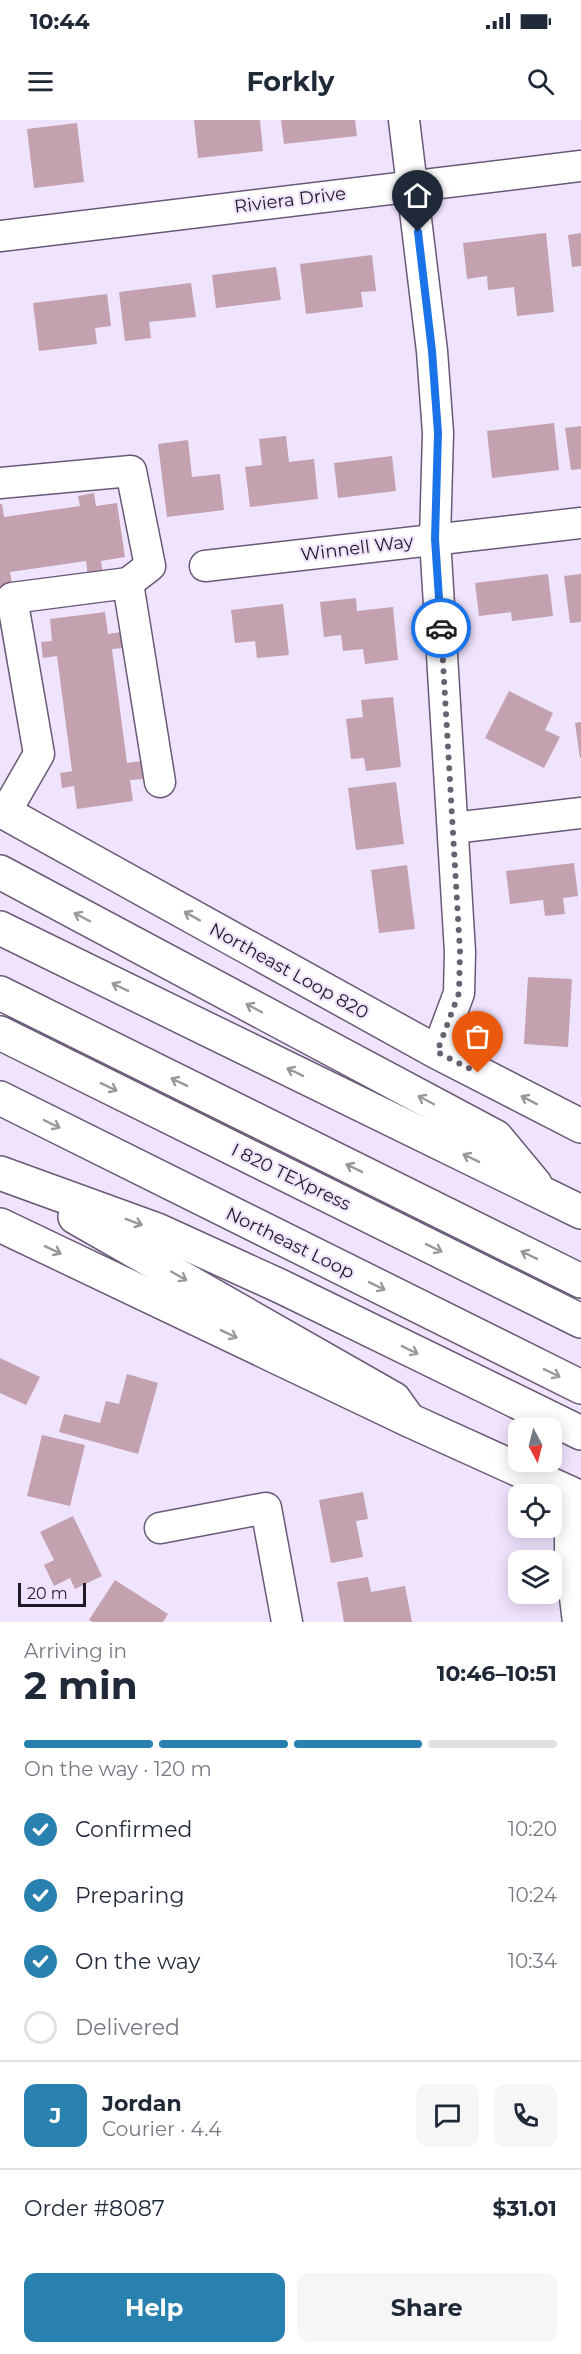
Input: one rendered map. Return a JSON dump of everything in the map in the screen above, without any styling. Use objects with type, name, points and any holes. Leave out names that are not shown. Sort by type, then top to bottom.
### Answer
[{"type":"main road","name":"Northeast Loop 820","points":[[3,812],[437,1052],[581,1126]]},
{"type":"main road","points":[[0,872],[496,1137],[542,1192]]},
{"type":"main road","points":[[0,928],[581,1212]]},
{"type":"main road","name":"I 820 TEXpress","points":[[0,993],[581,1281]]},
{"type":"main road","name":"I 820 TEXpress","points":[[0,1033],[581,1321]]},
{"type":"main road","name":"Northeast Loop","points":[[0,1098],[581,1387]]},
{"type":"main road","points":[[0,1174],[157,1230],[282,1287],[581,1433]]},
{"type":"main road","points":[[0,1174],[394,1399],[410,1420]]},
{"type":"main road","points":[[0,1225],[410,1420],[580,1498]]},
{"type":"street","points":[[404,120],[432,351],[438,421],[435,539],[460,952],[459,993],[437,1052]]},
{"type":"street","name":"Riviera Drive","points":[[0,236],[581,166]]},
{"type":"street","points":[[0,483],[131,471],[150,566],[128,583],[6,599],[39,754],[3,812]]},
{"type":"street","name":"Winnell Way","points":[[205,566],[581,523]]},
{"type":"street","points":[[128,583],[160,782]]},
{"type":"street","points":[[453,828],[581,813]]},
{"type":"street","points":[[578,1622],[570,1557],[570,1530],[580,1498]]},
{"type":"street","points":[[160,1528],[266,1508],[287,1622]]},
{"type":"building","points":[[194,120],[260,120],[263,151],[198,158]]},
{"type":"building","points":[[281,120],[355,120],[357,136],[284,144]]},
{"type":"building","points":[[77,123],[84,182],[34,188],[27,129]]},
{"type":"building","points":[[546,233],[554,312],[517,316],[514,287],[488,290],[487,276],[467,279],[463,243]]},
{"type":"building","points":[[581,233],[581,266],[572,267],[568,235]]},
{"type":"building","points":[[372,255],[376,291],[361,292],[363,307],[306,314],[300,264]]},
{"type":"building","points":[[276,267],[281,300],[216,308],[212,275]]},
{"type":"building","points":[[191,283],[196,317],[149,322],[151,338],[125,341],[119,292]]},
{"type":"building","points":[[107,294],[111,326],[95,328],[97,344],[39,351],[33,303]]},
{"type":"building","points":[[554,423],[559,470],[492,478],[487,431]]},
{"type":"building","points":[[581,426],[581,469],[571,470],[565,428]]},
{"type":"building","points":[[286,436],[289,462],[314,459],[318,499],[250,507],[245,467],[262,465],[259,439]]},
{"type":"building","points":[[188,440],[192,477],[220,474],[224,510],[167,517],[158,444]]},
{"type":"building","points":[[392,456],[396,491],[338,498],[334,463]]},
{"type":"building","points":[[94,493],[96,506],[117,503],[125,557],[101,561],[103,574],[88,576],[86,561],[10,572],[12,584],[0,586],[0,504],[2,504],[4,517],[80,506],[78,496]]},
{"type":"building","points":[[548,574],[553,616],[512,621],[511,612],[479,616],[475,583]]},
{"type":"building","points":[[581,574],[581,622],[570,623],[564,576]]},
{"type":"building","points":[[356,598],[357,611],[393,607],[398,660],[365,664],[363,649],[343,651],[341,635],[324,637],[320,602]]},
{"type":"building","points":[[283,604],[289,655],[257,658],[255,641],[235,643],[231,610]]},
{"type":"building","points":[[105,612],[108,634],[121,632],[123,648],[112,649],[127,763],[141,761],[143,779],[130,780],[133,801],[77,809],[74,786],[62,788],[60,773],[72,771],[57,656],[43,658],[41,642],[52,641],[50,619]]},
{"type":"building","points":[[509,691],[553,713],[545,730],[560,737],[544,768],[485,738]]},
{"type":"building","points":[[393,697],[401,767],[366,771],[364,758],[351,759],[346,719],[363,717],[361,700]]},
{"type":"building","points":[[581,722],[581,758],[580,758],[575,723]]},
{"type":"building","points":[[396,782],[404,844],[356,850],[348,788]]},
{"type":"building","points":[[574,863],[578,896],[563,898],[565,914],[545,916],[543,900],[510,904],[506,871]]},
{"type":"building","points":[[407,865],[415,929],[379,933],[371,870]]},
{"type":"building","points":[[528,977],[572,979],[568,1047],[524,1044]]},
{"type":"building","points":[[0,1358],[40,1377],[26,1405],[0,1393]]},
{"type":"building","points":[[127,1374],[158,1383],[138,1454],[59,1432],[64,1414],[100,1423],[106,1401],[119,1404]]},
{"type":"building","points":[[42,1435],[85,1445],[70,1506],[27,1496]]},
{"type":"building","points":[[363,1492],[368,1519],[356,1521],[363,1557],[331,1563],[319,1500]]},
{"type":"building","points":[[73,1516],[102,1576],[75,1589],[70,1578],[54,1586],[44,1565],[54,1560],[40,1532]]},
{"type":"building","points":[[368,1577],[371,1592],[405,1586],[412,1622],[344,1622],[337,1582]]},
{"type":"building","points":[[115,1580],[168,1614],[163,1622],[93,1622],[89,1620]]},
{"type":"way so far","points":[[441,628],[460,952],[459,993],[437,1052],[478,1073]]},
{"type":"route","points":[[418,232],[432,351],[438,433],[435,539],[441,628]]}]
